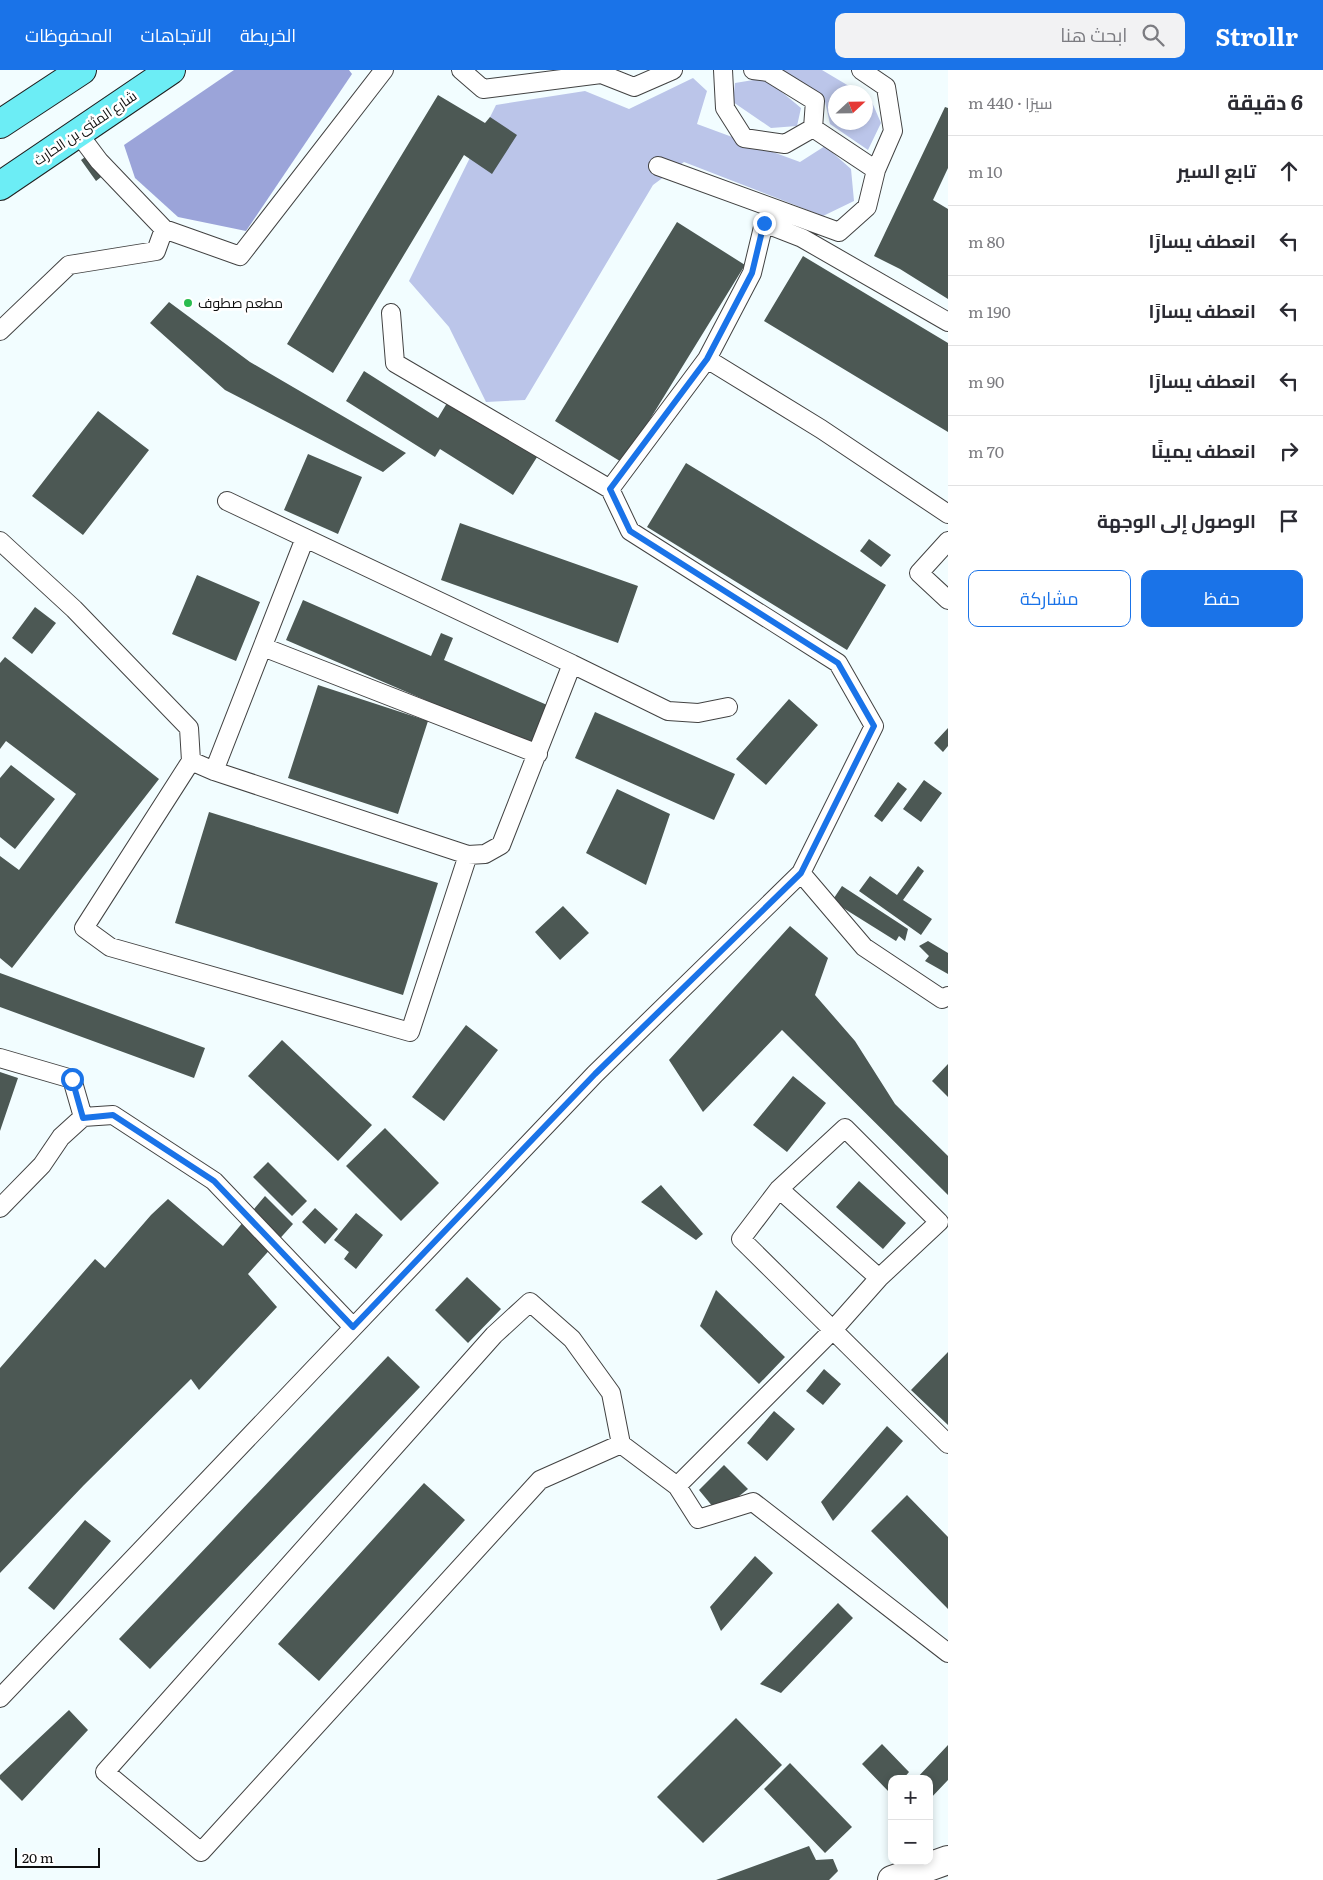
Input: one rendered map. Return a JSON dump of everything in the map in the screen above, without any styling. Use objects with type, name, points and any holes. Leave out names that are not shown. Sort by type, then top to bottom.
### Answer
[{"type":"main road","points":[[0,124],[82,70]]},
{"type":"main road","name":"شارع المثنى بن الحارث","points":[[0,186],[171,70]]},
{"type":"street","points":[[892,1880],[948,1860]]},
{"type":"lane","points":[[78,133],[99,161],[164,229],[240,256],[384,70]]},
{"type":"lane","points":[[461,70],[483,89],[601,74],[634,87],[673,70]]},
{"type":"lane","points":[[723,70],[725,108],[744,138],[785,144],[813,128]]},
{"type":"lane","points":[[753,70],[768,72],[815,101],[813,128]]},
{"type":"lane","points":[[658,166],[839,232],[868,207],[876,170],[893,131],[886,87],[861,70]]},
{"type":"lane","points":[[813,128],[876,170]]},
{"type":"lane","points":[[610,489],[707,359],[752,273],[764,223],[802,238],[948,322]]},
{"type":"lane","points":[[0,331],[69,265],[156,251],[164,229]]},
{"type":"lane","points":[[0,1698],[595,1074],[801,873],[874,726],[838,663],[630,531],[610,489],[395,363],[392,313]]},
{"type":"lane","points":[[707,359],[821,429],[948,514]]},
{"type":"lane","points":[[227,501],[668,711],[698,713],[728,707]]},
{"type":"lane","points":[[214,771],[305,538]]},
{"type":"lane","points":[[0,541],[74,609],[189,728],[191,761],[84,928],[110,947],[410,1032],[468,856]]},
{"type":"lane","points":[[948,541],[919,573],[948,600]]},
{"type":"lane","points":[[263,647],[538,754]]},
{"type":"lane","points":[[191,761],[214,771],[468,856],[485,854],[500,845],[538,754],[572,664]]},
{"type":"lane","points":[[801,873],[864,947],[942,999],[948,996]]},
{"type":"lane","points":[[0,1058],[72,1079],[83,1118]]},
{"type":"lane","points":[[0,1208],[42,1165],[61,1136],[83,1118],[113,1115],[214,1181],[353,1327]]},
{"type":"lane","points":[[677,1486],[832,1331],[879,1278],[939,1222],[845,1128],[779,1190],[741,1239],[832,1331],[948,1444]]},
{"type":"lane","points":[[779,1190],[879,1278]]},
{"type":"lane","points":[[621,1444],[540,1480],[201,1852],[105,1772],[494,1334],[530,1302],[572,1339],[611,1393],[621,1444],[677,1486],[698,1519],[753,1502],[948,1653]]},
{"type":"shaded area","points":[[234,70],[349,70],[352,74],[246,231],[178,217],[135,178],[124,145]]},
{"type":"shaded area","points":[[780,70],[822,70],[847,85],[828,85],[828,115],[824,97]]},
{"type":"shaded area","points":[[693,78],[707,91],[697,124],[800,162],[825,146],[851,169],[854,201],[823,216],[684,162],[653,185],[525,400],[486,402],[449,327],[409,281],[496,105],[585,91],[629,109]]},
{"type":"shaded area","points":[[765,78],[801,108],[797,126],[771,128],[733,102],[735,83]]},
{"type":"shaded area","points":[[873,105],[881,123],[868,150],[839,130],[873,130]]},
{"type":"building","points":[[438,95],[485,123],[490,117],[517,135],[492,174],[464,155],[333,373],[287,344]]},
{"type":"building","points":[[945,107],[948,108],[948,168],[933,200],[948,209],[948,299],[900,269],[874,256]]},
{"type":"building","points":[[99,147],[114,167],[96,181],[81,160]]},
{"type":"building","points":[[677,222],[745,265],[623,463],[555,421]]},
{"type":"building","points":[[803,256],[948,343],[948,432],[764,321]]},
{"type":"building","points":[[169,302],[250,362],[406,453],[383,472],[225,390],[150,323]]},
{"type":"building","points":[[364,371],[438,418],[450,398],[539,454],[513,495],[440,449],[435,457],[346,401]]},
{"type":"building","points":[[98,411],[149,450],[83,535],[32,496]]},
{"type":"building","points":[[308,454],[362,477],[338,534],[284,510]]},
{"type":"building","points":[[686,463],[886,585],[847,650],[647,527]]},
{"type":"building","points":[[460,523],[638,586],[618,643],[441,580]]},
{"type":"building","points":[[869,539],[891,555],[881,567],[860,551]]},
{"type":"building","points":[[197,575],[260,602],[236,661],[172,634]]},
{"type":"building","points":[[303,600],[431,656],[441,633],[453,638],[444,660],[554,708],[537,748],[286,640]]},
{"type":"building","points":[[35,607],[56,623],[32,654],[12,638]]},
{"type":"building","points":[[5,657],[159,779],[12,968],[0,958],[0,856],[19,870],[76,794],[6,741],[0,749],[0,663]]},
{"type":"building","points":[[318,685],[428,721],[398,814],[288,778]]},
{"type":"building","points":[[789,699],[818,725],[766,785],[736,759]]},
{"type":"building","points":[[595,712],[735,774],[714,820],[575,758]]},
{"type":"building","points":[[948,728],[948,746],[943,752],[934,743]]},
{"type":"building","points":[[11,765],[55,799],[15,849],[0,837],[0,778]]},
{"type":"building","points":[[924,780],[942,793],[921,822],[903,809]]},
{"type":"building","points":[[898,782],[907,789],[882,822],[874,816]]},
{"type":"building","points":[[617,789],[670,814],[646,885],[586,853]]},
{"type":"building","points":[[209,812],[438,883],[403,995],[175,923]]},
{"type":"building","points":[[918,866],[924,871],[903,900],[932,919],[921,935],[859,891],[870,876],[897,895]]},
{"type":"building","points":[[842,886],[908,929],[905,941],[899,936],[896,941],[832,901]]},
{"type":"building","points":[[563,906],[589,933],[560,960],[535,932]]},
{"type":"building","points":[[790,926],[828,958],[815,995],[855,1041],[895,1104],[948,1156],[948,1195],[782,1030],[703,1112],[669,1060]]},
{"type":"building","points":[[928,941],[948,953],[948,974],[925,961],[929,956],[919,946]]},
{"type":"building","points":[[0,973],[205,1048],[194,1078],[0,1007]]},
{"type":"building","points":[[466,1025],[498,1050],[444,1121],[412,1097]]},
{"type":"building","points":[[282,1040],[372,1125],[338,1161],[248,1076]]},
{"type":"building","points":[[948,1064],[948,1097],[932,1081]]},
{"type":"building","points":[[0,1072],[18,1078],[0,1131]]},
{"type":"building","points":[[793,1076],[826,1103],[787,1152],[753,1125]]},
{"type":"building","points":[[385,1128],[439,1183],[401,1221],[346,1166]]},
{"type":"building","points":[[268,1162],[307,1201],[292,1216],[253,1177]]},
{"type":"building","points":[[859,1181],[906,1223],[883,1249],[836,1207]]},
{"type":"building","points":[[661,1185],[703,1234],[696,1240],[641,1202]]},
{"type":"building","points":[[265,1196],[293,1224],[248,1274],[277,1307],[199,1390],[191,1379],[84,1485],[0,1573],[0,1368],[95,1259],[105,1268],[151,1215],[168,1199],[223,1246]]},
{"type":"building","points":[[315,1208],[338,1229],[325,1244],[302,1222]]},
{"type":"building","points":[[356,1213],[383,1235],[356,1269],[344,1259],[349,1252],[334,1240]]},
{"type":"building","points":[[467,1277],[501,1309],[468,1343],[435,1310]]},
{"type":"building","points":[[716,1290],[785,1357],[759,1384],[700,1326]]},
{"type":"building","points":[[948,1352],[948,1425],[911,1390]]},
{"type":"building","points":[[388,1356],[420,1387],[150,1669],[119,1639]]},
{"type":"building","points":[[824,1369],[841,1384],[823,1405],[806,1391]]},
{"type":"building","points":[[774,1411],[795,1429],[767,1461],[747,1443]]},
{"type":"building","points":[[887,1426],[903,1441],[833,1521],[821,1502]]},
{"type":"building","points":[[724,1465],[748,1489],[718,1513],[699,1490]]},
{"type":"building","points":[[424,1483],[465,1520],[319,1681],[278,1644]]},
{"type":"building","points":[[907,1495],[948,1537],[948,1609],[871,1531]]},
{"type":"building","points":[[85,1520],[111,1541],[54,1610],[28,1588]]},
{"type":"building","points":[[755,1556],[773,1573],[721,1631],[710,1607]]},
{"type":"building","points":[[838,1603],[853,1618],[781,1693],[760,1684]]},
{"type":"building","points":[[69,1710],[88,1730],[22,1801],[0,1779],[0,1775]]},
{"type":"building","points":[[736,1718],[782,1765],[703,1843],[657,1797]]},
{"type":"building","points":[[882,1744],[909,1772],[906,1775],[888,1775],[888,1791],[862,1764]]},
{"type":"building","points":[[948,1745],[948,1780],[933,1796],[933,1775],[920,1775]]},
{"type":"building","points":[[790,1763],[852,1827],[825,1853],[764,1789]]},
{"type":"building","points":[[809,1846],[816,1860],[833,1859],[838,1871],[829,1880],[716,1880]]},
{"type":"place","name":"مطعم صطوف","points":[[188,303]]},
{"type":"route","points":[[72,1079],[83,1118],[113,1115],[214,1181],[353,1327],[595,1074],[801,873],[874,726],[838,663],[630,531],[610,489],[707,359],[752,273],[764,223]]}]
